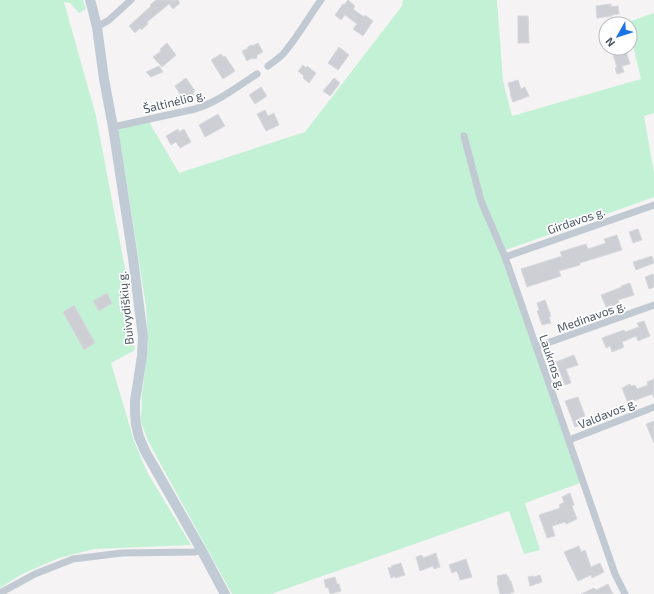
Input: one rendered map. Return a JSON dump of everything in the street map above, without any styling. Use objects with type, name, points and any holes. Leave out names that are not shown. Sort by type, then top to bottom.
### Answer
[{"type":"main road","name":"Buivydiškių g.","points":[[90,0],[97,27],[104,79],[113,127],[143,337],[142,356],[135,401],[136,425],[145,451],[225,594]]},
{"type":"street","points":[[97,27],[109,20],[131,0]]},
{"type":"street","points":[[268,66],[282,55],[321,0]]},
{"type":"street","name":"Šaltinėlio g.","points":[[113,127],[207,106],[257,74]]},
{"type":"street","name":"Lauknos g.","points":[[464,136],[481,201],[505,257],[615,574],[625,594]]},
{"type":"street","name":"Girdavos g.","points":[[505,257],[654,205]]},
{"type":"street","name":"Medinavos g.","points":[[536,347],[654,305]]},
{"type":"street","name":"Valdavos g.","points":[[569,440],[654,407]]},
{"type":"street","points":[[0,593],[35,574],[73,559],[122,553],[202,551]]},
{"type":"green space","points":[[0,0],[83,0],[86,9],[79,13],[70,3],[64,2],[96,116],[126,274],[135,350],[111,363],[134,441],[147,472],[191,545],[94,549],[59,558],[22,574],[0,588]]},
{"type":"green space","points":[[403,0],[497,0],[503,81],[512,116],[641,79],[636,56],[638,56],[638,19],[654,13],[654,113],[644,116],[654,173],[654,197],[500,252],[580,483],[525,503],[540,550],[524,554],[509,511],[271,594],[232,594],[148,441],[141,422],[142,395],[148,344],[146,306],[118,128],[149,122],[179,173],[305,132],[402,6]]},
{"type":"building","points":[[156,0],[178,0],[180,3],[173,9],[169,4],[147,22],[148,24],[141,30],[140,28],[135,33],[129,26]]},
{"type":"building","points":[[348,0],[355,6],[353,9],[364,17],[365,15],[373,21],[363,36],[353,29],[357,24],[345,15],[341,20],[335,15]]},
{"type":"building","points":[[611,4],[611,7],[618,6],[619,14],[612,16],[598,16],[597,18],[596,6]]},
{"type":"building","points":[[518,16],[528,16],[529,43],[518,43]]},
{"type":"building","points":[[167,43],[176,55],[162,67],[153,57],[161,51],[160,49]]},
{"type":"building","points":[[258,43],[263,52],[257,55],[257,58],[252,58],[247,61],[242,51],[251,45],[252,46]]},
{"type":"building","points":[[339,47],[349,55],[338,70],[328,63]]},
{"type":"building","points":[[221,54],[223,57],[225,56],[235,71],[223,79],[211,60]]},
{"type":"building","points":[[613,56],[628,56],[630,64],[622,66],[624,72],[617,74],[615,68],[617,67]]},
{"type":"building","points":[[303,65],[306,68],[307,66],[316,73],[309,83],[298,71]]},
{"type":"building","points":[[159,66],[163,72],[151,77],[146,72]]},
{"type":"building","points":[[186,78],[195,91],[193,92],[194,94],[181,102],[177,96],[180,94],[175,86]]},
{"type":"building","points":[[334,78],[340,83],[330,96],[323,91]]},
{"type":"building","points":[[518,80],[521,89],[525,87],[529,96],[513,102],[508,83]]},
{"type":"building","points":[[261,87],[267,96],[255,104],[249,95]]},
{"type":"building","points":[[265,110],[268,116],[274,113],[279,125],[266,131],[257,114]]},
{"type":"building","points":[[218,114],[225,126],[205,137],[199,125]]},
{"type":"building","points":[[178,129],[179,132],[184,129],[191,142],[180,148],[176,142],[171,145],[166,136]]},
{"type":"building","points":[[638,229],[642,240],[633,243],[629,232]]},
{"type":"building","points":[[617,235],[622,250],[559,271],[561,276],[527,287],[521,269],[562,256],[560,252],[586,244],[588,249],[606,243],[604,239]]},
{"type":"building","points":[[652,256],[654,263],[636,270],[633,262]]},
{"type":"building","points":[[653,274],[654,287],[649,289],[645,277]]},
{"type":"building","points":[[630,283],[634,295],[618,300],[619,303],[613,306],[606,307],[601,295]]},
{"type":"building","points":[[107,293],[112,303],[99,311],[93,301]]},
{"type":"building","points":[[545,300],[551,316],[549,317],[551,323],[542,325],[537,311],[539,310],[537,303]]},
{"type":"building","points":[[74,305],[95,343],[84,350],[63,312]]},
{"type":"building","points":[[644,321],[650,336],[638,341],[636,336],[622,342],[624,347],[612,352],[610,346],[606,348],[602,338],[624,330],[625,332],[639,327],[637,323]]},
{"type":"building","points":[[574,355],[578,365],[566,369],[571,383],[565,385],[556,362]]},
{"type":"building","points":[[654,379],[654,398],[652,394],[628,403],[622,388],[630,384],[631,386],[635,385],[637,389],[648,385],[647,382]]},
{"type":"building","points":[[578,397],[585,416],[579,418],[581,425],[575,427],[565,401]]},
{"type":"building","points":[[654,421],[654,443],[646,424]]},
{"type":"building","points":[[570,493],[574,505],[572,506],[577,519],[566,524],[565,522],[552,526],[555,536],[547,538],[539,515],[560,508],[559,505],[564,502],[562,497]]},
{"type":"building","points":[[579,546],[581,552],[585,550],[591,567],[600,563],[604,572],[592,578],[591,575],[578,581],[564,552]]},
{"type":"building","points":[[436,553],[440,567],[434,569],[433,566],[420,571],[416,557],[422,555],[423,558]]},
{"type":"building","points":[[466,559],[472,577],[460,580],[457,571],[452,573],[449,565]]},
{"type":"building","points":[[401,563],[405,575],[391,578],[388,568]]},
{"type":"building","points":[[506,574],[511,581],[514,592],[500,594],[497,576]]},
{"type":"building","points":[[540,575],[542,582],[530,586],[528,577]]},
{"type":"building","points":[[335,577],[341,591],[330,594],[328,587],[326,588],[324,580]]},
{"type":"building","points":[[608,584],[613,594],[581,594],[594,588],[596,590]]}]
